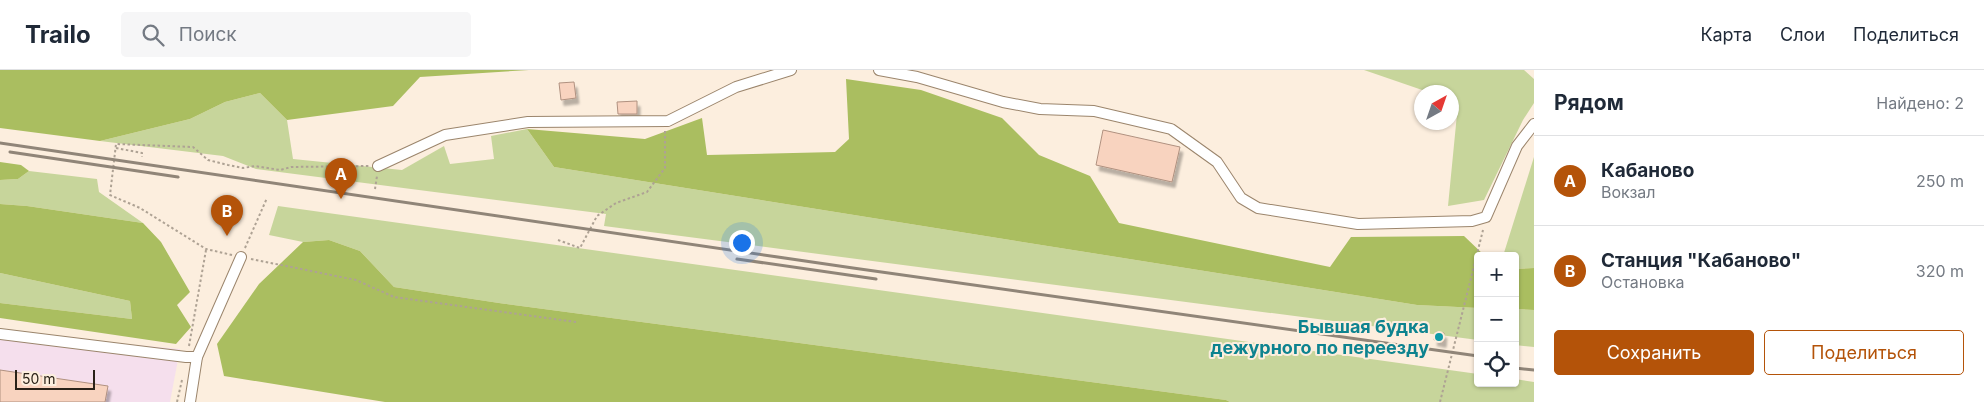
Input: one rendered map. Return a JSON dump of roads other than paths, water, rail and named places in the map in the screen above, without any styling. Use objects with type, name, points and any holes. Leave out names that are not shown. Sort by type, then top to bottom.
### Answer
[{"type":"street","points":[[378,166],[445,136],[528,122],[668,121],[736,87],[791,70]]},
{"type":"street","points":[[878,70],[917,76],[1003,102],[1040,109],[1094,111],[1171,129],[1217,162],[1241,198],[1258,208],[1358,224],[1472,221],[1486,217],[1517,146],[1534,124]]},
{"type":"street","points":[[190,402],[192,357],[241,257]]},
{"type":"street","points":[[0,334],[192,357]]},
{"type":"railway","points":[[0,143],[853,268],[1474,355]]},
{"type":"railway","points":[[10,152],[178,177]]},
{"type":"railway","points":[[737,259],[876,279]]},
{"type":"railway","points":[[1519,368],[1534,370]]},
{"type":"place","name":"Кабаново","points":[[341,199]]},
{"type":"place","name":"Станция \"Кабаново\"","points":[[227,236]]},
{"type":"place","name":"Бывшая будка дежурного по переезду","points":[[1439,337]]}]
